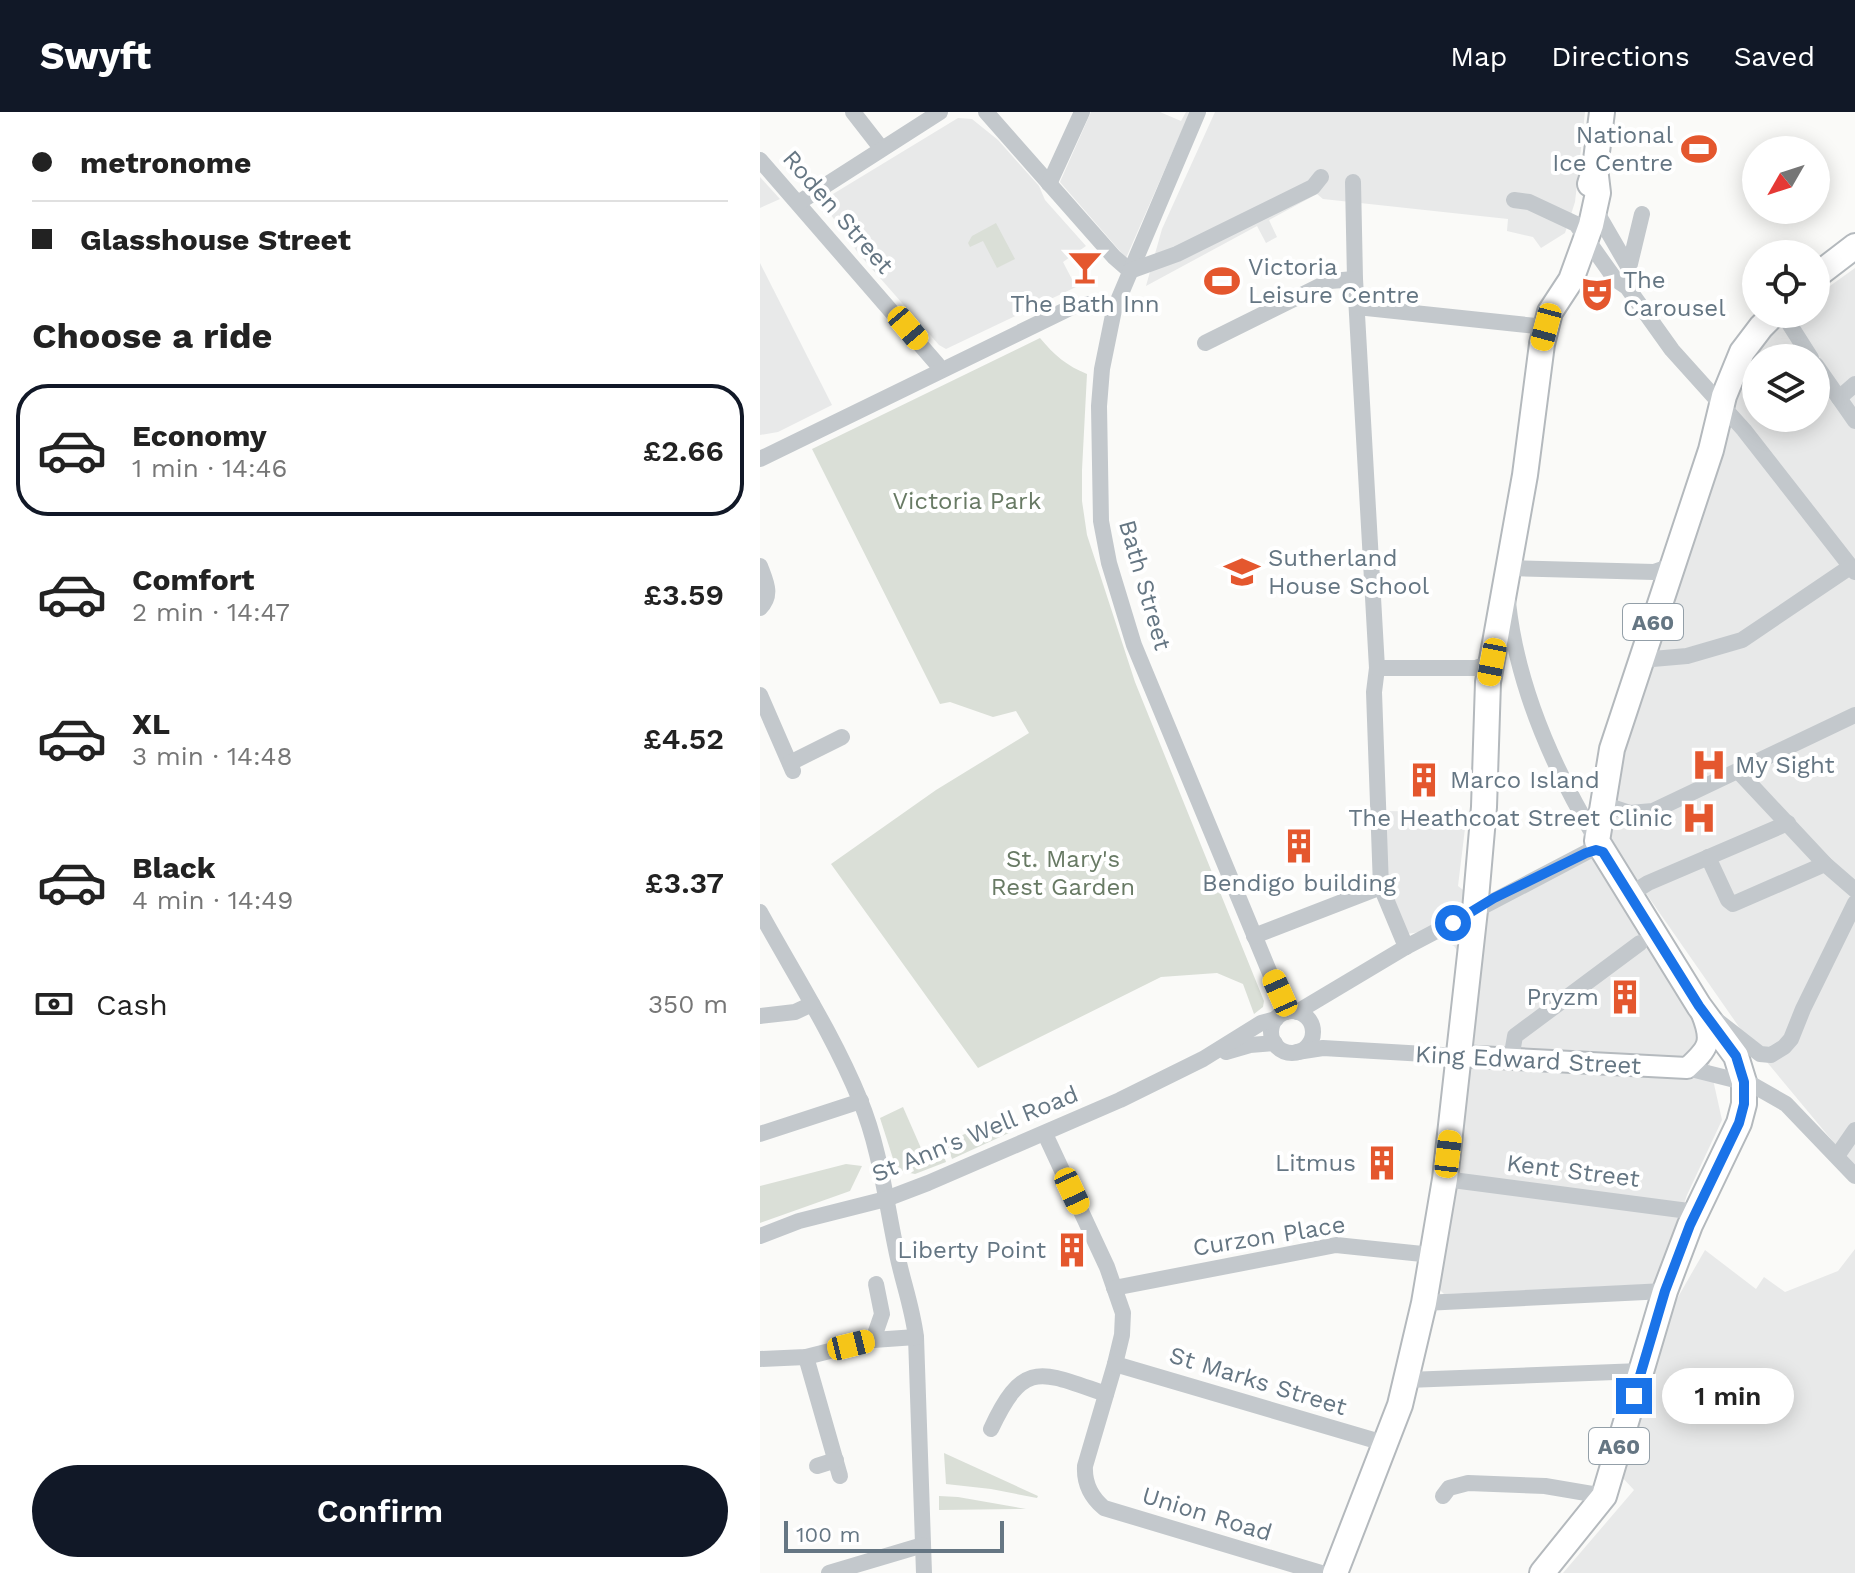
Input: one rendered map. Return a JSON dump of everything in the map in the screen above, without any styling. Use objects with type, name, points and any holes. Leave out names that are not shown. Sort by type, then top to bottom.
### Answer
[{"type":"highway","points":[[1335,1573],[1387,1444],[1407,1380],[1424,1303],[1445,1179],[1475,910],[1484,807],[1486,709],[1492,662],[1525,475],[1538,363],[1556,278],[1586,225],[1603,113]]},
{"type":"highway","points":[[1830,265],[1855,246]]},
{"type":"highway","name":"A60","points":[[1542,1573],[1604,1496],[1665,1291],[1696,1212],[1741,1114],[1744,1082],[1736,1056],[1699,1006],[1602,848],[1603,804],[1612,749],[1711,450],[1722,407],[1742,352],[1760,328]]},
{"type":"main road","points":[[1687,1068],[1704,1052],[1710,1037],[1699,1006]]},
{"type":"main road","name":"King Edward Street","points":[[1459,1056],[1687,1068]]},
{"type":"street","points":[[853,112],[881,148]]},
{"type":"street","points":[[798,203],[940,112]]},
{"type":"street","points":[[986,112],[1114,257],[1130,271],[1177,254],[1313,187],[1321,177]]},
{"type":"street","points":[[1049,184],[1082,112]]},
{"type":"street","name":"Bath Street","points":[[1198,112],[1114,310],[1102,369],[1098,429],[1101,521],[1109,563],[1134,645],[1287,1015]]},
{"type":"street","name":"Roden Street","points":[[760,160],[903,322],[939,370]]},
{"type":"street","points":[[1353,182],[1355,272],[1377,668],[1374,692],[1381,887],[1406,947]]},
{"type":"street","points":[[1514,200],[1529,202],[1586,225],[1629,268]]},
{"type":"street","points":[[1627,287],[1642,214]]},
{"type":"street","points":[[1586,225],[1615,279],[1627,287],[1672,350],[1775,468],[1853,569],[1742,640],[1687,656],[1641,660]]},
{"type":"street","points":[[1205,343],[1330,281],[1355,272]]},
{"type":"street","points":[[760,459],[1074,306],[1089,304],[1114,310]]},
{"type":"street","points":[[1357,307],[1550,315]]},
{"type":"street","points":[[1839,398],[1855,384]]},
{"type":"street","points":[[1830,385],[1855,421]]},
{"type":"street","points":[[760,566],[769,590],[760,608]]},
{"type":"street","points":[[1602,848],[1567,791],[1534,711],[1519,665],[1510,620],[1508,576],[1654,572],[1671,566]]},
{"type":"street","points":[[1377,668],[1476,668],[1492,662]]},
{"type":"street","points":[[760,695],[791,767],[842,737]]},
{"type":"street","points":[[1603,804],[1630,813],[1653,811],[1855,715]]},
{"type":"street","points":[[1739,772],[1825,864],[1855,890]]},
{"type":"street","points":[[1629,895],[1648,883],[1788,823]]},
{"type":"street","name":"St Ann's Well Road","points":[[760,1236],[799,1221],[886,1199],[1045,1134],[1203,1059],[1261,1023],[1287,1015],[1475,910],[1589,851],[1603,852],[1602,848]]},
{"type":"street","points":[[1708,857],[1728,900],[1733,904],[1825,864]]},
{"type":"street","points":[[1254,936],[1381,887]]},
{"type":"street","points":[[1699,1006],[1760,1054],[1766,1056],[1777,1052],[1791,1039],[1855,903]]},
{"type":"street","points":[[760,912],[768,944],[812,1004],[861,1101],[886,1199],[902,1278],[912,1307],[916,1337],[924,1573]]},
{"type":"street","points":[[1511,1059],[1515,1036],[1640,943]]},
{"type":"street","points":[[760,1016],[795,1012],[812,1004]]},
{"type":"street","points":[[1287,1015],[1309,1020],[1313,1033],[1308,1045],[1297,1052],[1285,1051],[1275,1043],[1272,1031],[1287,1015]]},
{"type":"street","name":"St Ann's Well Road","points":[[1203,1059],[1250,1045],[1275,1043]]},
{"type":"street","name":"King Edward Street","points":[[1297,1052],[1323,1048],[1459,1056]]},
{"type":"street","points":[[1687,1068],[1757,1086],[1786,1104],[1855,1176]]},
{"type":"street","points":[[760,1134],[819,1108],[861,1101]]},
{"type":"street","points":[[1741,1114],[1762,1103],[1770,1103],[1808,1125]]},
{"type":"street","points":[[1837,1156],[1855,1130]]},
{"type":"street","points":[[991,1429],[1010,1391],[1027,1378],[1050,1376],[1106,1394],[1123,1323],[1123,1313],[1107,1267],[1045,1134]]},
{"type":"street","name":"Kent Street","points":[[1445,1179],[1696,1212]]},
{"type":"street","name":"Curzon Place","points":[[1114,1288],[1336,1245],[1432,1255]]},
{"type":"street","points":[[873,1340],[882,1314],[876,1284]]},
{"type":"street","points":[[1424,1303],[1665,1291]]},
{"type":"street","points":[[760,1359],[806,1357],[873,1340],[916,1337]]},
{"type":"street","points":[[806,1357],[838,1468],[817,1466]]},
{"type":"street","name":"St Marks Street","points":[[1115,1364],[1387,1444]]},
{"type":"street","points":[[1407,1380],[1641,1371]]},
{"type":"street","name":"Union Road","points":[[1106,1394],[1085,1466],[1088,1488],[1104,1508],[1321,1573]]},
{"type":"street","points":[[1443,1496],[1449,1488],[1468,1483],[1545,1486],[1604,1496]]},
{"type":"street","points":[[829,1573],[923,1545]]},
{"type":"shaded area","points":[[1091,112],[1160,112],[1181,121],[1186,112],[1190,112],[1126,258],[1060,182]]},
{"type":"shaded area","points":[[1215,112],[1585,112],[1575,202],[1565,233],[1541,248],[1533,237],[1507,231],[1508,219],[1323,199],[1317,194],[1269,220],[1277,237],[1266,243],[1257,226],[1146,286],[1162,229]]},
{"type":"shaded area","points":[[958,118],[972,119],[998,140],[1086,246],[1063,262],[1076,287],[946,349],[939,345],[858,253],[826,208],[828,197]]},
{"type":"shaded area","points":[[760,177],[780,199],[760,208]]},
{"type":"shaded area","points":[[760,263],[832,405],[778,432],[760,435]]},
{"type":"shaded area","points":[[1855,268],[1855,1168],[1746,1037],[1606,836],[1616,772],[1742,383],[1742,432],[1830,432],[1830,344],[1762,344],[1775,328],[1830,328],[1830,286]]},
{"type":"shaded area","points":[[1384,811],[1467,812],[1458,886],[1488,909],[1595,856],[1702,1030],[1722,1120],[1687,1195],[1658,1284],[1444,1294],[1439,1289],[1459,1163],[1475,978],[1454,946],[1420,932],[1407,934],[1385,883]]},
{"type":"shaded area","points":[[1855,1249],[1855,1573],[1563,1573],[1634,1490],[1621,1476],[1670,1311],[1705,1250],[1756,1289],[1764,1277],[1785,1292],[1838,1271]]},
{"type":"green space","points":[[996,223],[1015,259],[997,268],[983,241],[970,247],[968,243],[972,236]]},
{"type":"green space","points":[[1040,338],[1061,359],[1087,374],[1082,501],[1087,535],[1135,682],[1264,1001],[1263,1007],[1254,1014],[1243,984],[1217,973],[1161,977],[978,1068],[831,864],[936,790],[1029,733],[1016,711],[993,717],[950,702],[940,704],[812,449]]},
{"type":"green space","points":[[903,1107],[924,1155],[941,1148],[946,1162],[915,1174],[910,1173],[914,1171],[913,1168],[905,1172],[896,1168],[880,1118]]},
{"type":"green space","points":[[1003,1117],[1011,1132],[952,1159],[948,1147],[960,1141],[958,1137]]},
{"type":"green space","points":[[846,1164],[862,1166],[850,1191],[760,1223],[760,1186]]},
{"type":"green space","points":[[944,1453],[1038,1496],[946,1484]]},
{"type":"green space","points":[[939,1496],[958,1497],[1026,1509],[939,1510]]},
{"type":"place","name":"National Ice Centre","points":[[1699,149]]},
{"type":"place","name":"The Bath Inn","points":[[1085,267]]},
{"type":"place","name":"Victoria Leisure Centre","points":[[1222,281]]},
{"type":"place","name":"The Carousel","points":[[1597,294]]},
{"type":"place","name":"Sutherland House School","points":[[1242,572]]},
{"type":"place","name":"My Sight","points":[[1709,765]]},
{"type":"place","name":"Marco Island","points":[[1424,780]]},
{"type":"place","name":"The Heathcoat Street Clinic","points":[[1699,818]]},
{"type":"place","name":"Bendigo building","points":[[1299,846]]},
{"type":"place","name":"Pryzm","points":[[1625,997]]},
{"type":"place","name":"Litmus","points":[[1382,1163]]},
{"type":"place","name":"Liberty Point","points":[[1072,1250]]},
{"type":"route","points":[[1453,923],[1494,898],[1589,851],[1603,852],[1699,1006],[1736,1056],[1744,1082],[1744,1104],[1739,1123],[1690,1225],[1665,1291],[1634,1396]]},
{"type":"park label","name":"Victoria Park","points":[[967,501]]},
{"type":"park label","name":"St. Mary's Rest Garden","points":[[1063,873]]}]
